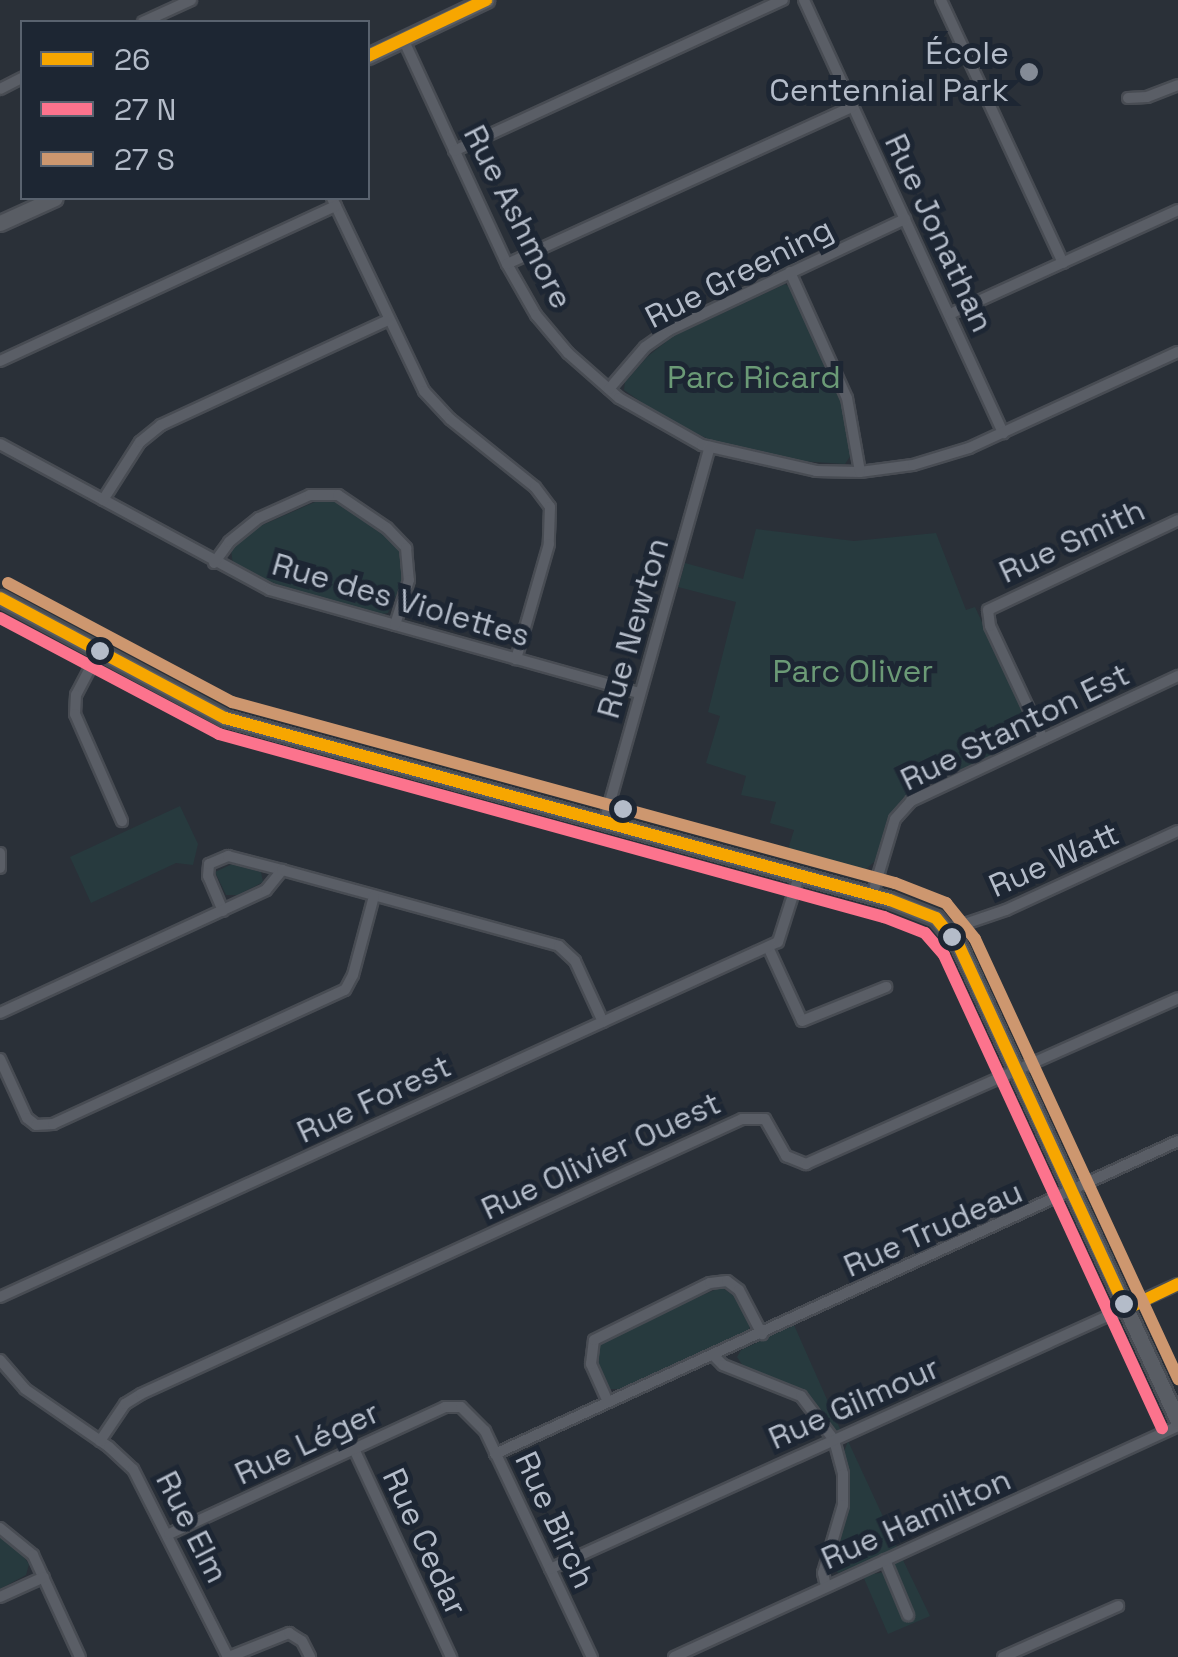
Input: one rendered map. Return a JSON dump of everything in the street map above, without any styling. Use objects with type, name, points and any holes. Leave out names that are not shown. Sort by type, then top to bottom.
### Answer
[{"type":"street","points":[[147,20],[191,0]]},
{"type":"street","points":[[370,55],[486,0]]},
{"type":"street","points":[[454,150],[783,0]]},
{"type":"street","name":"Rue Jonathan","points":[[804,0],[1003,433]]},
{"type":"street","points":[[940,0],[1062,263]]},
{"type":"street","name":"Rue Ashmore","points":[[403,39],[507,264],[552,336],[609,390],[655,422],[710,448],[802,469],[860,472],[928,461],[1003,433],[1178,352]]},
{"type":"street","points":[[1128,98],[1146,98],[1178,85]]},
{"type":"street","points":[[507,264],[852,106]]},
{"type":"street","points":[[0,223],[52,200]]},
{"type":"street","points":[[0,361],[334,202],[388,320],[431,400],[535,487],[550,507],[549,544],[516,659]]},
{"type":"street","points":[[950,314],[1178,210]]},
{"type":"street","name":"Rue Greening","points":[[609,390],[660,335],[905,219]]},
{"type":"street","points":[[790,272],[847,398],[860,472]]},
{"type":"street","points":[[103,500],[140,442],[161,425],[388,320]]},
{"type":"street","name":"Rue des Violettes","points":[[0,444],[270,590],[640,694]]},
{"type":"street","name":"Rue Newton","points":[[604,823],[710,448]]},
{"type":"street","points":[[214,563],[229,542],[259,518],[310,495],[338,495],[387,528],[406,548],[409,580],[395,625]]},
{"type":"street","name":"Rue Smith","points":[[1043,738],[990,626],[988,610],[1178,520]]},
{"type":"street","points":[[0,598],[225,718],[920,910],[950,930],[1178,1423]]},
{"type":"street","points":[[98,652],[76,695],[75,714],[122,821]]},
{"type":"street","name":"Rue Stanton Est","points":[[872,896],[889,834],[902,808],[1178,676]]},
{"type":"street","name":"Rue Watt","points":[[950,930],[1017,906],[1178,832]]},
{"type":"street","points":[[0,853],[0,868]]},
{"type":"street","points":[[223,910],[208,876],[209,864],[228,856],[566,950],[603,1022]]},
{"type":"street","points":[[0,1012],[272,886],[282,870]]},
{"type":"street","points":[[799,876],[782,936],[768,947],[802,1021],[886,987]]},
{"type":"street","points":[[0,1059],[28,1118],[42,1126],[53,1124],[345,990],[353,975],[374,896]]},
{"type":"street","name":"Rue Forest","points":[[0,1297],[768,947]]},
{"type":"street","name":"Rue Olivier Ouest","points":[[100,1441],[134,1398],[742,1119],[765,1119],[786,1156],[806,1164],[1178,998]]},
{"type":"street","name":"Rue Trudeau","points":[[496,1454],[1178,1141]]},
{"type":"street","points":[[608,1402],[591,1364],[594,1340],[710,1283],[727,1281],[739,1290],[762,1334]]},
{"type":"street","name":"Rue Gilmour","points":[[550,1569],[1178,1284]]},
{"type":"street","points":[[714,1356],[724,1364],[802,1396],[834,1440],[843,1474],[843,1505],[823,1573],[826,1586]]},
{"type":"street","name":"Rue Elm","points":[[0,1360],[34,1396],[133,1469],[229,1657],[290,1633],[302,1640],[310,1657]]},
{"type":"street","name":"Rue Léger","points":[[169,1534],[445,1407],[466,1410]]},
{"type":"street","name":"Rue Birch","points":[[466,1410],[481,1424],[592,1657]]},
{"type":"street","name":"Rue Hamilton","points":[[674,1657],[1178,1423]]},
{"type":"street","name":"Rue Cedar","points":[[354,1449],[450,1657]]},
{"type":"street","points":[[0,1528],[29,1550],[80,1657]]},
{"type":"street","points":[[885,1560],[908,1614]]},
{"type":"street","points":[[0,1596],[44,1576]]},
{"type":"street","points":[[1003,1657],[1118,1606]]},
{"type":"green space","name":"Parc Ricard","points":[[785,284],[794,290],[844,403],[853,452],[845,464],[799,461],[710,440],[664,418],[624,390],[625,382],[647,357],[673,336]]},
{"type":"green space","points":[[324,498],[344,504],[388,534],[401,552],[404,579],[388,613],[377,615],[292,591],[233,565],[231,549],[249,531]]},
{"type":"green space","name":"Parc Oliver","points":[[756,529],[854,541],[936,533],[966,610],[975,607],[1029,723],[1028,732],[1018,743],[900,802],[874,862],[858,876],[785,859],[794,830],[770,823],[776,802],[741,795],[746,776],[706,763],[720,716],[708,712],[736,602],[678,587],[685,563],[743,579]]},
{"type":"green space","points":[[180,806],[198,844],[193,865],[176,863],[91,903],[70,857]]},
{"type":"green space","points":[[232,864],[261,872],[263,882],[238,895],[226,895],[215,872]]},
{"type":"green space","points":[[721,1287],[738,1298],[750,1322],[749,1332],[624,1389],[610,1389],[597,1364],[600,1341]]},
{"type":"green space","points":[[794,1325],[841,1431],[836,1433],[806,1394],[743,1366],[737,1357],[741,1350]]},
{"type":"green space","points":[[848,1441],[898,1549],[838,1573],[831,1561],[848,1505],[843,1454]]},
{"type":"green space","points":[[0,1537],[19,1550],[29,1564],[26,1575],[0,1589]]},
{"type":"green space","points":[[902,1558],[930,1616],[888,1634],[863,1576],[884,1572],[903,1616],[893,1565]]},
{"type":"transit line","name":"26","points":[[370,55],[486,0]]},
{"type":"transit line","points":[[8,583],[232,702],[895,883],[946,903],[975,939],[1178,1379]]},
{"type":"transit line","name":"26","points":[[0,598],[225,718],[890,900],[936,918],[959,946],[1126,1309],[1178,1284]]},
{"type":"transit line","points":[[0,618],[219,734],[884,917],[925,933],[944,955],[1162,1428]]},
{"type":"place","name":"École Centennial Park","points":[[1029,72]]}]
